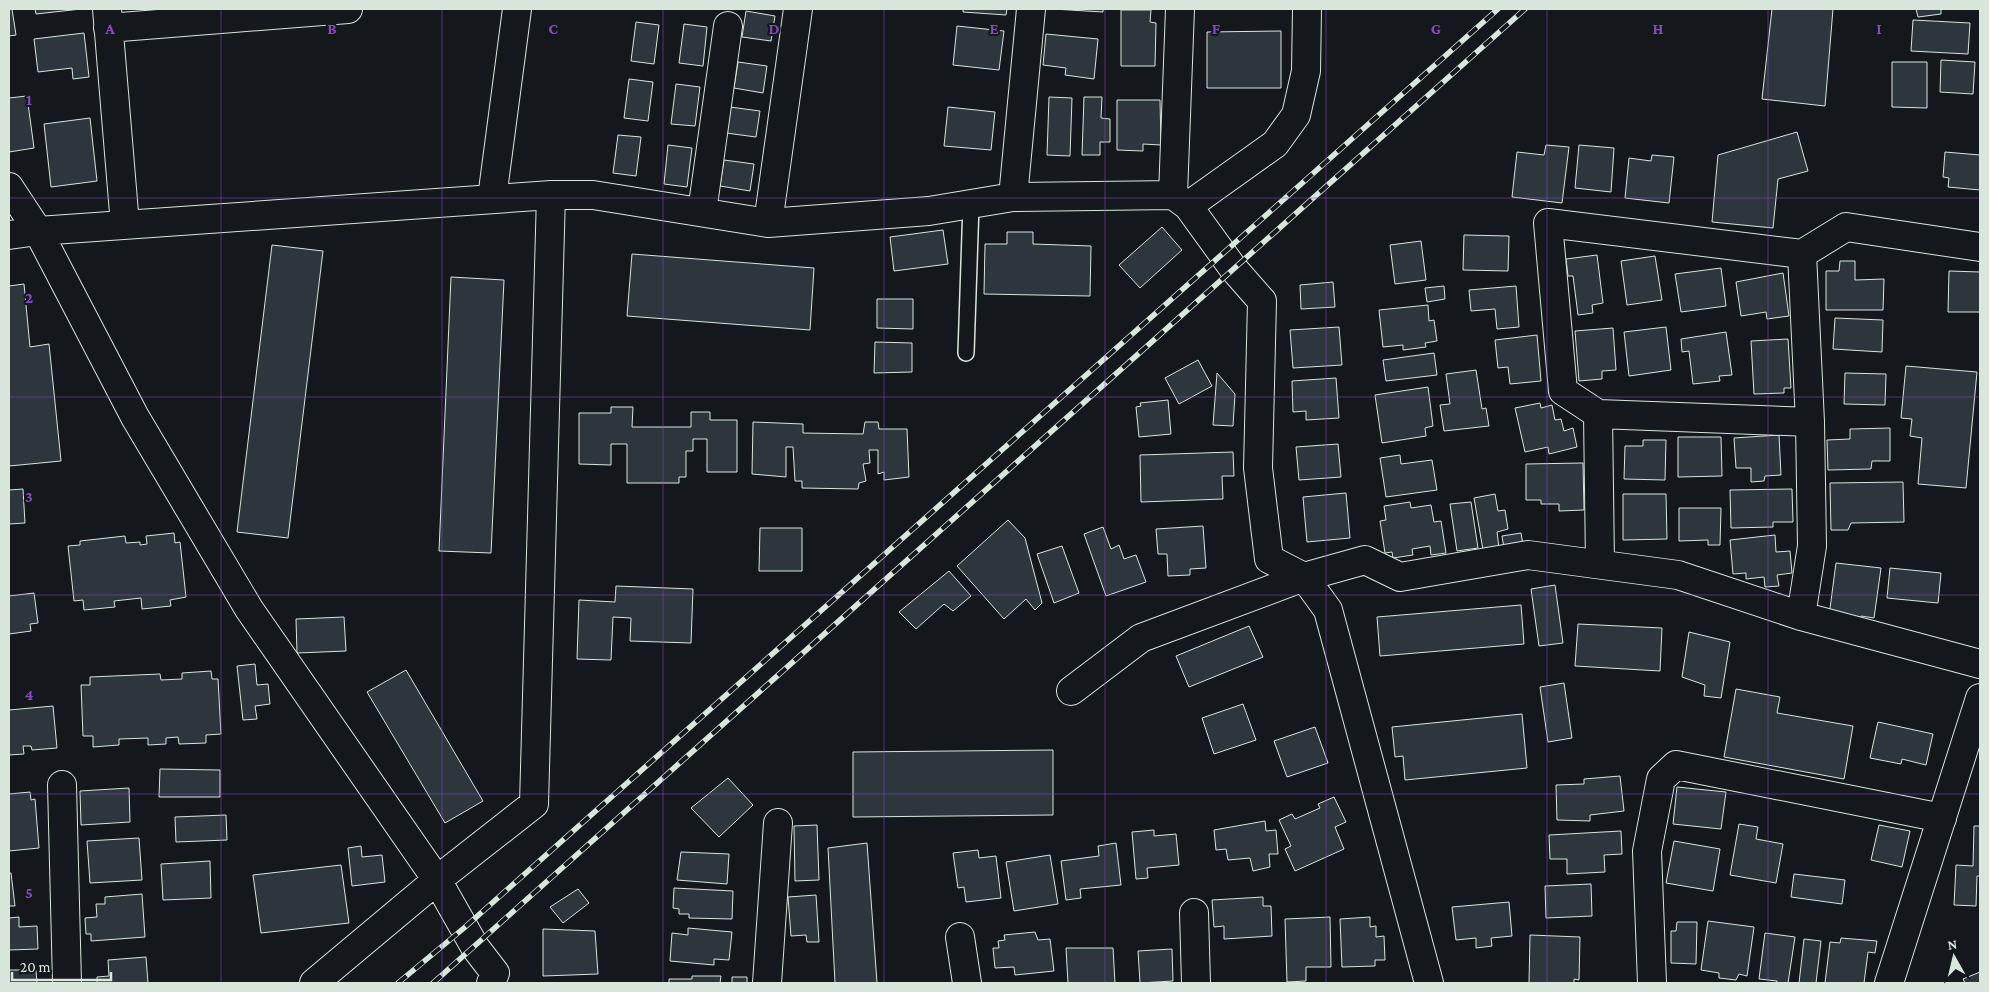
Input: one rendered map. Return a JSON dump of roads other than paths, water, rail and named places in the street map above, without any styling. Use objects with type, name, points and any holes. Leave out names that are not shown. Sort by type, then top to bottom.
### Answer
[{"type":"street","points":[[125,225],[107,18],[348,9]]},
{"type":"street","points":[[492,198],[516,9]]},
{"type":"street","points":[[768,222],[798,9]]},
{"type":"street","points":[[1012,198],[1030,9]]},
{"type":"street","points":[[1180,9],[1181,201],[1233,268],[1262,301],[1258,468],[1269,559],[1304,577],[1328,610],[1429,983]]},
{"type":"street","points":[[9,235],[38,231],[551,194],[593,195],[768,222],[929,211],[1012,198],[1181,201],[1275,144],[1296,115],[1306,72],[1307,9]]},
{"type":"street","points":[[702,212],[728,26]]},
{"type":"street","points":[[9,187],[38,231],[134,417],[248,609],[437,880],[475,947],[495,973],[491,983]]},
{"type":"street","points":[[314,983],[437,880],[534,804],[551,194]]},
{"type":"street","points":[[1810,422],[1598,414],[1563,390],[1548,223],[1802,254],[1846,227],[1980,247]]},
{"type":"street","points":[[1801,616],[1812,546],[1810,422],[1802,254]]},
{"type":"street","points":[[1598,414],[1600,564]]},
{"type":"street","points":[[1070,690],[1141,638],[1304,577],[1365,560],[1400,576],[1528,555],[1678,575],[1801,616],[1980,664]]},
{"type":"street","points":[[1889,983],[1980,698]]},
{"type":"street","points":[[1652,983],[1648,851],[1661,779],[1676,765],[1942,818]]},
{"type":"street","points":[[62,785],[67,983]]},
{"type":"street","points":[[767,983],[778,823]]},
{"type":"street","points":[[1194,913],[1196,983]]},
{"type":"street","points":[[960,937],[967,983]]},
{"type":"lane","points":[[966,353],[971,204]]},
{"type":"railway","points":[[398,983],[464,928],[1498,9]]},
{"type":"railway","points":[[433,983],[1525,9]]}]
